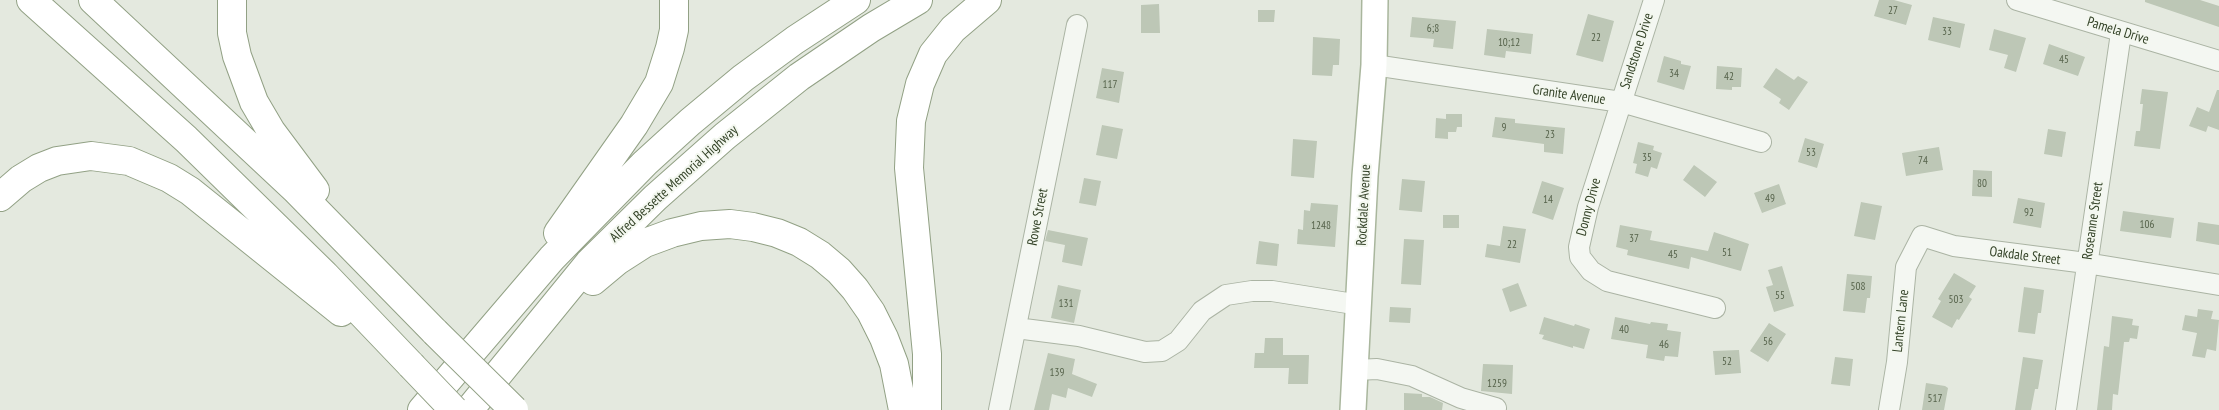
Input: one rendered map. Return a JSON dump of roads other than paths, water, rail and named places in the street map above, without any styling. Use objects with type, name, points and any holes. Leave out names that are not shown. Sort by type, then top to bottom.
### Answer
[{"type":"highway","points":[[31,0],[186,139],[325,275],[454,410]]},
{"type":"highway","points":[[93,0],[269,164],[363,256],[435,332],[514,410]]},
{"type":"highway","points":[[232,0],[232,33],[236,56],[254,102],[271,131],[363,256]]},
{"type":"highway","points":[[517,298],[566,220],[652,97],[666,66],[674,30],[674,0]]},
{"type":"highway","points":[[422,410],[517,298],[599,208],[690,122],[770,58],[856,0]]},
{"type":"highway","name":"Alfred Bessette Memorial Highway","points":[[469,410],[590,263],[689,167],[799,77],[871,28],[918,0]]},
{"type":"highway","points":[[927,410],[926,354],[910,168],[911,121],[920,84],[933,54],[953,29],[987,0]]},
{"type":"highway","points":[[0,197],[21,179],[39,168],[74,157],[108,156],[150,168],[190,191],[331,305],[407,361]]},
{"type":"highway","points":[[502,369],[544,327],[616,261],[645,243],[672,233],[701,226],[730,224],[769,231],[799,242],[820,255],[844,277],[871,312],[884,338],[894,364],[903,410]]},
{"type":"main road","name":"Rockdale Avenue","points":[[1353,410],[1360,305],[1365,176],[1374,65],[1375,0]]},
{"type":"street","name":"Sandstone Drive","points":[[1621,102],[1654,0]]},
{"type":"street","name":"Pamela Drive","points":[[2017,0],[2219,62]]},
{"type":"street","name":"Rowe Street","points":[[999,410],[1077,25]]},
{"type":"street","name":"Roseanne Street","points":[[2066,410],[2121,33]]},
{"type":"street","name":"Granite Avenue","points":[[1374,65],[1621,102],[1761,142]]},
{"type":"street","name":"Donny Drive","points":[[1621,102],[1588,207],[1579,247],[1580,257],[1591,271],[1607,281],[1715,308]]},
{"type":"street","name":"Oakdale Street","points":[[1922,236],[1954,246],[2086,263],[2219,285]]},
{"type":"street","name":"Lantern Lane","points":[[1889,410],[1897,362],[1906,267],[1922,236]]},
{"type":"street","points":[[1016,328],[1078,336],[1145,352],[1162,351],[1178,341],[1202,311],[1226,295],[1252,291],[1272,292],[1360,305]]},
{"type":"street","points":[[1356,370],[1377,369],[1412,376],[1462,398],[1496,408]]}]
